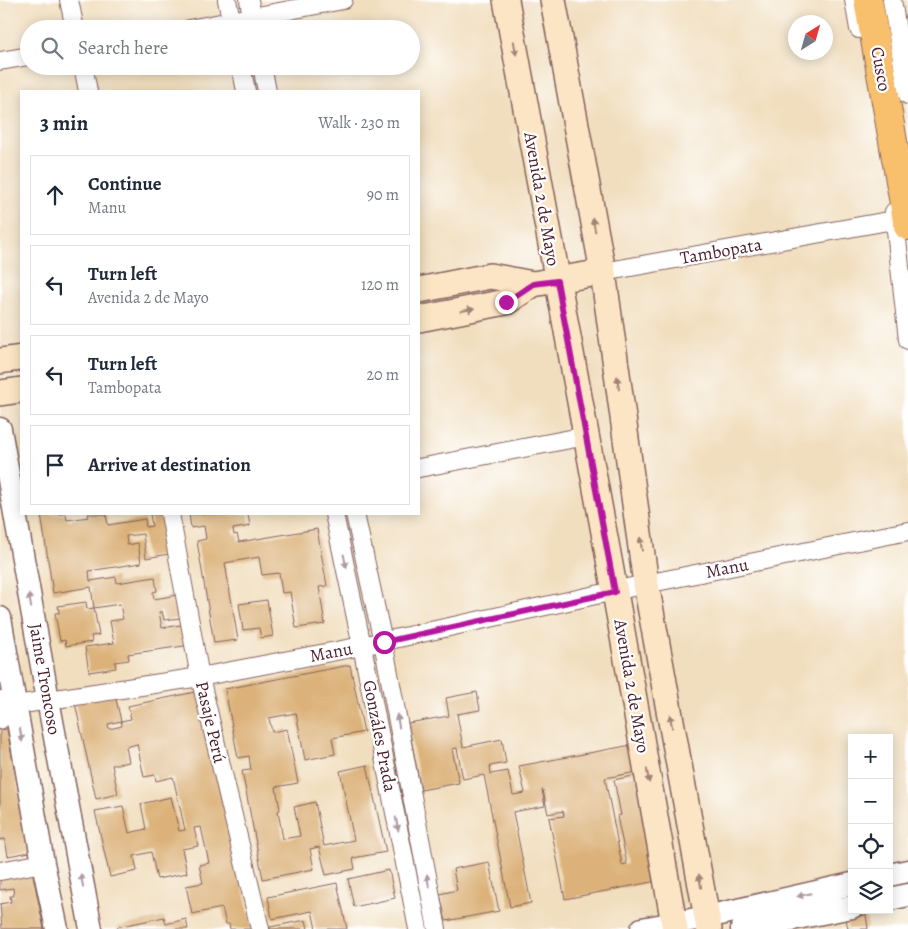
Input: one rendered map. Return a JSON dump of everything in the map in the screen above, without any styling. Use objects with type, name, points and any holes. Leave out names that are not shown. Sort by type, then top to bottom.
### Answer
[{"type":"highway","name":"Cusco","points":[[868,0],[905,220]]},
{"type":"highway","name":"Cusco","points":[[878,0],[908,168]]},
{"type":"main road","name":"Avenida 2 de Mayo","points":[[506,0],[545,282],[586,436],[674,926]]},
{"type":"main road","name":"Avenida 2 de Mayo","points":[[553,0],[603,272],[646,584],[708,923]]},
{"type":"main road","name":"Tambopata","points":[[420,290],[490,276],[545,282],[603,272]]},
{"type":"main road","name":"Tambopata","points":[[420,319],[506,302],[545,282]]},
{"type":"main road","points":[[0,361],[20,358]]},
{"type":"main road","points":[[0,393],[20,390]]},
{"type":"street","points":[[69,0],[73,20]]},
{"type":"street","points":[[227,0],[231,20]]},
{"type":"street","points":[[249,0],[252,20]]},
{"type":"street","points":[[265,20],[344,0]]},
{"type":"street","points":[[854,0],[905,220],[908,340]]},
{"type":"street","points":[[892,0],[908,95]]},
{"type":"street","points":[[0,61],[20,58]]},
{"type":"street","points":[[84,75],[88,90]]},
{"type":"street","points":[[243,75],[246,90]]},
{"type":"street","points":[[264,75],[267,90]]},
{"type":"street","name":"Tambopata","points":[[603,272],[905,220]]},
{"type":"street","name":"Jaime Troncoso","points":[[0,429],[91,929]]},
{"type":"street","points":[[420,468],[586,436]]},
{"type":"street","name":"Pasaje Perú","points":[[170,515],[200,676],[260,929]]},
{"type":"street","name":"Gonzáles Prada","points":[[334,515],[418,929]]},
{"type":"street","points":[[356,515],[384,642],[437,929]]},
{"type":"street","name":"Manu","points":[[5,708],[200,676],[384,642],[646,584],[908,532]]},
{"type":"street","name":"Jaime Troncoso","points":[[0,618],[5,708],[57,929]]},
{"type":"street","points":[[0,872],[43,863]]},
{"type":"street","points":[[893,874],[908,871]]},
{"type":"street","points":[[642,929],[708,923],[848,885]]},
{"type":"street","points":[[893,898],[908,895]]},
{"type":"street","points":[[742,929],[848,908]]},
{"type":"building","points":[[41,515],[66,515],[67,520],[89,517],[88,515],[106,515],[108,525],[145,519],[146,527],[152,526],[150,515],[169,515],[175,553],[146,558],[143,534],[126,536],[127,545],[138,543],[141,563],[89,571],[90,581],[116,577],[117,583],[155,577],[157,591],[153,592],[154,599],[184,594],[179,609],[180,618],[164,620],[162,611],[159,612],[162,628],[187,624],[191,645],[128,654],[129,660],[115,662],[116,668],[89,672],[85,647],[114,643],[110,621],[123,619],[120,604],[94,608],[91,587],[53,593]]},
{"type":"building","points":[[189,515],[248,515],[250,526],[233,529],[234,535],[237,534],[239,542],[317,529],[327,586],[319,587],[325,624],[296,628],[290,592],[282,593],[279,573],[262,575],[259,557],[225,563],[238,640],[214,643],[197,541],[206,539],[204,526],[191,528]]},
{"type":"building","points":[[267,600],[273,636],[261,638],[259,628],[243,630],[239,604]]},
{"type":"building","points":[[86,602],[87,609],[94,608],[99,635],[91,636],[92,642],[66,646],[65,640],[60,641],[55,613],[59,613],[58,606]]},
{"type":"building","points":[[350,665],[364,732],[332,738],[335,754],[305,760],[296,713],[269,718],[272,732],[287,729],[298,783],[276,787],[283,839],[300,836],[294,807],[315,802],[324,846],[354,840],[340,771],[367,765],[386,852],[353,858],[355,869],[326,875],[319,847],[310,849],[314,869],[263,879],[242,771],[251,770],[249,756],[238,758],[225,689]]},
{"type":"building","points":[[200,691],[252,929],[230,929],[229,924],[226,924],[222,908],[192,914],[186,886],[203,883],[199,865],[209,863],[201,827],[194,828],[198,846],[182,849],[187,873],[157,879],[151,852],[134,856],[137,871],[110,877],[95,811],[123,806],[129,833],[146,829],[141,804],[171,797],[179,831],[185,830],[173,777],[156,781],[155,775],[144,777],[137,744],[126,747],[129,762],[112,765],[118,794],[96,799],[75,703],[115,695],[121,721],[131,719],[128,706]],"holes":[[[121,721],[122,726],[109,729],[108,724]]]},
{"type":"building","points":[[477,692],[480,710],[457,714],[463,747],[502,739],[506,763],[490,766],[491,774],[508,771],[513,795],[525,793],[519,766],[637,744],[642,771],[605,778],[622,865],[627,864],[617,816],[621,815],[614,780],[642,774],[662,880],[565,899],[549,818],[564,816],[563,811],[548,814],[542,790],[545,806],[513,812],[531,903],[510,907],[484,775],[463,779],[457,748],[452,749],[459,783],[421,790],[408,723],[449,716],[446,698]]},
{"type":"building","points":[[7,729],[30,852],[8,856],[5,839],[0,840],[0,730]]},
{"type":"building","points":[[489,862],[499,911],[446,921],[440,894],[457,890],[453,869]]},
{"type":"building","points":[[32,870],[44,929],[2,929],[0,904],[11,902],[10,896],[14,896],[13,888],[0,890],[0,876]]},
{"type":"building","points":[[389,870],[395,898],[354,907],[348,879]]},
{"type":"building","points":[[337,883],[347,929],[316,929],[312,911],[272,919],[268,897]]},
{"type":"building","points":[[866,915],[868,929],[848,929],[846,919]]},
{"type":"building","points":[[164,917],[166,924],[186,919],[188,929],[117,929],[117,927]]},
{"type":"building","points":[[306,920],[308,929],[270,929],[270,927]]},
{"type":"route","points":[[384,642],[615,592],[557,281],[533,284],[506,302]]}]
